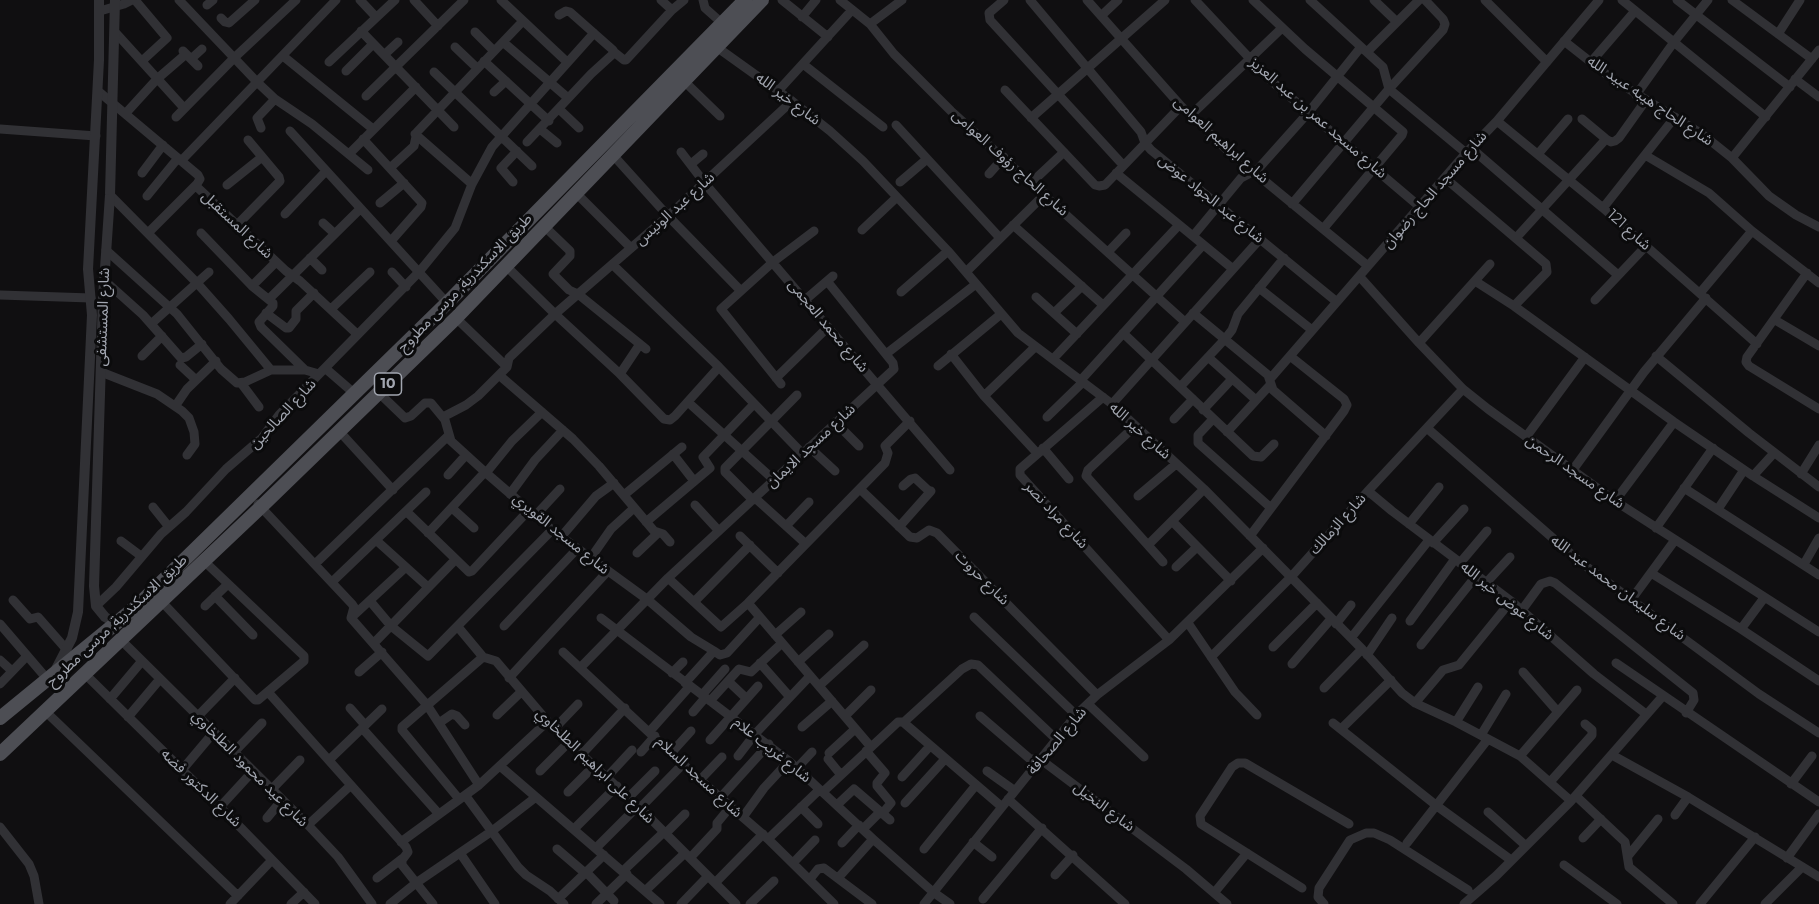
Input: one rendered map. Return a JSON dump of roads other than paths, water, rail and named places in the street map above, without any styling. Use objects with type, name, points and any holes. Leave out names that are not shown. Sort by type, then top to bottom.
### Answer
[{"type":"main road","name":"طريق الاسكندرية, مرسى مطروح","points":[[0,718],[117,624],[223,522],[447,303],[745,0]]},
{"type":"main road","name":"طريق الاسكندرية, مرسى مطروح","points":[[0,754],[340,432],[456,318],[762,0]]},
{"type":"main road","points":[[223,522],[234,533]]},
{"type":"street","points":[[99,6],[124,4],[134,0],[167,38],[142,61]]},
{"type":"street","points":[[179,0],[275,99],[312,124],[368,170]]},
{"type":"street","points":[[220,18],[229,23],[255,0]]},
{"type":"street","points":[[176,117],[296,0]]},
{"type":"street","points":[[147,196],[336,0]]},
{"type":"street","points":[[360,0],[376,17]]},
{"type":"street","points":[[328,62],[395,0]]},
{"type":"street","points":[[414,0],[438,26]]},
{"type":"street","points":[[366,96],[464,0]]},
{"type":"street","points":[[501,0],[567,62]]},
{"type":"street","points":[[661,0],[672,10]]},
{"type":"street","points":[[559,15],[566,11],[570,12],[624,60],[627,60],[672,10],[684,0]]},
{"type":"street","points":[[703,0],[705,8],[723,24]]},
{"type":"street","points":[[782,0],[828,37]]},
{"type":"street","points":[[802,17],[816,0]]},
{"type":"street","name":"شارع الحاج رؤوف العوامى","points":[[840,0],[870,24],[894,54],[922,83],[1185,322]]},
{"type":"street","points":[[870,24],[902,0]]},
{"type":"street","points":[[1004,0],[990,12],[989,19],[1124,165]]},
{"type":"street","name":"شارع عبد الجواد عوض","points":[[1030,0],[1141,132],[1151,150],[1337,302]]},
{"type":"street","name":"شارع ابراهيم العوامى","points":[[1088,0],[1181,106],[1226,149],[1368,266]]},
{"type":"street","points":[[1101,16],[1118,0]]},
{"type":"street","points":[[1031,118],[1165,0]]},
{"type":"street","name":"شارع مسجد عمر بن عبد العزيز","points":[[1195,0],[1269,79],[1420,207]]},
{"type":"street","points":[[1253,0],[1282,28],[1403,132],[1323,229]]},
{"type":"street","points":[[1310,0],[1383,66],[1389,89],[1543,210],[1618,275]]},
{"type":"street","points":[[1374,0],[1397,22]]},
{"type":"street","points":[[1193,236],[1244,176],[1255,172],[1338,76],[1419,0]]},
{"type":"street","points":[[1292,204],[1389,89],[1443,30],[1445,24],[1443,19],[1425,0]]},
{"type":"street","points":[[1485,0],[1547,62]]},
{"type":"street","name":"شارع مسجد الحاج رضوان","points":[[1227,432],[1312,330],[1497,121],[1599,0]]},
{"type":"street","points":[[1622,0],[1766,117]]},
{"type":"street","points":[[1677,0],[1792,83],[1819,97]]},
{"type":"street","points":[[1636,95],[1708,0]]},
{"type":"street","points":[[1732,0],[1814,62]]},
{"type":"street","points":[[1778,34],[1800,0]]},
{"type":"street","name":"شارع المستشفى","points":[[96,606],[94,586],[104,280],[110,195],[115,3]]},
{"type":"street","name":"شارع المستشفى","points":[[48,680],[67,650],[78,612],[92,320],[88,269],[98,91],[99,6]]},
{"type":"street","points":[[778,91],[852,10]]},
{"type":"street","points":[[1592,62],[1635,11]]},
{"type":"street","points":[[390,168],[414,146],[415,134],[523,21]]},
{"type":"street","points":[[1191,115],[1282,28]]},
{"type":"street","points":[[361,31],[454,127]]},
{"type":"street","points":[[115,32],[184,108]]},
{"type":"street","points":[[475,32],[494,51]]},
{"type":"street","name":"شارع الصالحين","points":[[96,606],[169,527],[226,469],[262,438],[279,415],[406,287],[455,228],[484,160],[501,136],[594,33]]},
{"type":"street","name":"شارع الحاج هيبه عبيد الله","points":[[1564,41],[1636,95],[1702,134],[1732,158],[1769,196],[1796,215],[1819,227]]},
{"type":"street","points":[[384,55],[398,42]]},
{"type":"street","points":[[503,42],[568,99]]},
{"type":"street","points":[[346,71],[373,44]]},
{"type":"street","points":[[455,47],[506,81],[549,121]]},
{"type":"street","name":"شارع خير الله","points":[[718,48],[792,101],[863,161],[948,251],[1018,333],[1112,404],[1204,489],[1365,652],[1402,693],[1416,703],[1520,756],[1550,782],[1601,819],[1625,842],[1629,867],[1673,904]]},
{"type":"street","points":[[126,113],[157,79],[186,54],[202,49]]},
{"type":"street","points":[[1732,158],[1792,83],[1814,62],[1819,50]]},
{"type":"street","points":[[527,142],[591,74],[613,55],[614,51]]},
{"type":"street","points":[[186,54],[198,66]]},
{"type":"street","points":[[283,57],[373,129]]},
{"type":"street","points":[[803,64],[883,127]]},
{"type":"street","points":[[434,72],[532,166]]},
{"type":"street","points":[[494,92],[506,81]]},
{"type":"street","points":[[685,82],[720,116]]},
{"type":"street","points":[[349,154],[416,87]]},
{"type":"street","points":[[1005,90],[1095,184],[1103,186],[1181,106]]},
{"type":"street","name":"شارع المستقبل","points":[[98,91],[199,177],[197,187],[357,334]]},
{"type":"street","points":[[261,128],[257,118],[275,99]]},
{"type":"street","points":[[1582,119],[1611,142],[1619,138],[1646,100]]},
{"type":"street","name":"شارع عبد الونيس","points":[[443,417],[466,405],[507,367],[510,358],[555,314],[668,216],[792,101]]},
{"type":"street","points":[[559,109],[579,128]]},
{"type":"street","points":[[1603,208],[1675,117]]},
{"type":"street","points":[[1538,154],[1568,119]]},
{"type":"street","name":"شارع 121","points":[[1497,121],[1603,208],[1757,344]]},
{"type":"street","points":[[299,141],[312,124]]},
{"type":"street","points":[[896,125],[1000,238]]},
{"type":"street","points":[[0,129],[96,136]]},
{"type":"street","points":[[540,129],[557,143]]},
{"type":"street","points":[[290,131],[447,303]]},
{"type":"street","points":[[415,134],[472,184]]},
{"type":"street","points":[[363,139],[420,199],[421,207],[391,241]]},
{"type":"street","points":[[1516,238],[1606,139]]},
{"type":"street","points":[[237,225],[280,183],[279,177],[248,140]]},
{"type":"street","points":[[142,173],[163,145]]},
{"type":"street","points":[[513,182],[501,168],[517,151]]},
{"type":"street","name":"شارع محمد العجمى","points":[[681,152],[950,470]]},
{"type":"street","points":[[1032,182],[1064,152]]},
{"type":"street","points":[[691,164],[703,154]]},
{"type":"street","points":[[614,155],[668,216],[741,290]]},
{"type":"street","points":[[1645,155],[1709,193],[1752,231],[1819,283]]},
{"type":"street","points":[[227,185],[262,157]]},
{"type":"street","points":[[989,174],[1004,157]]},
{"type":"street","points":[[900,182],[927,159]]},
{"type":"street","points":[[285,214],[326,171]]},
{"type":"street","points":[[1116,173],[1233,269]]},
{"type":"street","points":[[1445,178],[1548,267],[1544,276],[1514,306]]},
{"type":"street","points":[[380,202],[404,183]]},
{"type":"street","points":[[148,233],[196,184]]},
{"type":"street","points":[[576,193],[631,248]]},
{"type":"street","points":[[966,272],[1045,194]]},
{"type":"street","points":[[110,195],[197,283],[271,370]]},
{"type":"street","points":[[862,230],[897,197]]},
{"type":"street","points":[[269,299],[360,209]]},
{"type":"street","points":[[323,223],[334,234]]},
{"type":"street","points":[[1013,225],[1103,305]]},
{"type":"street","points":[[1053,359],[1179,225]]},
{"type":"street","points":[[544,226],[570,251],[570,256],[553,273],[569,290],[578,294],[643,346],[620,374]]},
{"type":"street","points":[[91,228],[108,229]]},
{"type":"street","points":[[814,231],[773,262],[721,307],[721,310],[778,381],[828,327]]},
{"type":"street","points":[[1572,471],[1630,390],[1752,231]]},
{"type":"street","points":[[201,233],[252,286],[273,304],[259,322],[261,327],[304,370]]},
{"type":"street","points":[[1108,252],[1126,233]]},
{"type":"street","points":[[1112,404],[1260,239]]},
{"type":"street","points":[[1047,417],[1082,381],[1203,244]]},
{"type":"street","points":[[1595,300],[1646,246]]},
{"type":"street","points":[[106,250],[170,307],[216,361],[234,380],[241,383],[259,407]]},
{"type":"street","points":[[901,292],[948,251]]},
{"type":"street","points":[[310,258],[322,270]]},
{"type":"street","points":[[1180,387],[1225,339],[1232,330],[1238,314],[1284,258]]},
{"type":"street","points":[[252,286],[276,261]]},
{"type":"street","points":[[1419,343],[1490,264]]},
{"type":"street","points":[[613,265],[771,422],[835,471]]},
{"type":"street","points":[[506,266],[664,419],[673,418],[719,368]]},
{"type":"street","points":[[152,324],[209,272]]},
{"type":"street","points":[[331,309],[370,272]]},
{"type":"street","points":[[392,272],[406,287]]},
{"type":"street","points":[[1807,273],[1747,357],[1747,365],[1818,407]]},
{"type":"street","name":"شارع مسجد الرحمن","points":[[1359,277],[1463,389],[1615,501],[1819,632]]},
{"type":"street","name":"شارع مسجد الايمان","points":[[581,667],[668,578],[835,422],[876,384],[897,373],[893,363],[830,279],[805,300]]},
{"type":"street","points":[[104,280],[152,324],[181,358],[186,357],[202,344]]},
{"type":"street","points":[[1475,281],[1514,306],[1674,422],[1819,518]]},
{"type":"street","points":[[886,354],[976,284]]},
{"type":"street","points":[[1054,313],[1082,286]]},
{"type":"street","points":[[1259,288],[1312,330]]},
{"type":"street","points":[[266,313],[289,328],[296,319],[296,311],[314,293]]},
{"type":"street","points":[[0,295],[92,298]]},
{"type":"street","points":[[1036,297],[1077,334]]},
{"type":"street","points":[[1193,313],[1225,339],[1271,382],[1273,390],[1326,436]]},
{"type":"street","points":[[938,366],[1001,314]]},
{"type":"street","points":[[456,318],[507,367]]},
{"type":"street","points":[[1775,320],[1819,346]]},
{"type":"street","points":[[1123,333],[1255,457],[1262,456],[1274,444]]},
{"type":"street","points":[[142,356],[162,336]]},
{"type":"street","points":[[984,396],[1035,347]]},
{"type":"street","points":[[951,354],[984,396],[1069,479]]},
{"type":"street","points":[[1250,536],[1344,411],[1346,402],[1290,356]]},
{"type":"street","points":[[1656,356],[1819,487]]},
{"type":"street","points":[[1208,357],[1256,400]]},
{"type":"street","points":[[1526,437],[1585,357]]},
{"type":"street","points":[[176,405],[195,379],[216,361]]},
{"type":"street","points":[[180,365],[195,379]]},
{"type":"street","points":[[241,383],[271,370],[322,371],[355,394]]},
{"type":"street","points":[[101,372],[147,389],[176,405],[189,418],[194,432],[195,444],[187,455]]},
{"type":"street","points":[[499,375],[573,439],[654,531],[670,542]]},
{"type":"street","points":[[1203,410],[1232,379]]},
{"type":"street","name":"شارع الزمالك","points":[[1211,657],[1291,577],[1463,389]]},
{"type":"street","points":[[379,393],[405,418],[411,416],[427,402],[443,417]]},
{"type":"street","points":[[797,396],[725,467],[724,471],[806,544]]},
{"type":"street","name":"شارع مراد نصر","points":[[1103,398],[1020,469],[1022,478],[1169,640]]},
{"type":"street","points":[[1174,419],[1193,399]]},
{"type":"street","points":[[689,403],[774,480]]},
{"type":"street","points":[[646,522],[709,468],[710,466],[703,458],[754,404]]},
{"type":"street","points":[[86,409],[100,409]]},
{"type":"street","points":[[428,533],[512,441],[542,412]]},
{"type":"street","name":"شارع مسجد القويري","points":[[443,417],[451,441],[485,473],[561,537],[648,600],[691,637],[714,651]]},
{"type":"street","points":[[1213,419],[1198,435],[1198,443],[1271,508]]},
{"type":"street","points":[[668,578],[721,627],[778,573],[885,463],[888,453],[886,446],[910,420]]},
{"type":"street","points":[[835,422],[859,446]]},
{"type":"street","points":[[1615,501],[1674,422]]},
{"type":"street","points":[[1135,426],[1088,470],[1086,476],[1163,562]]},
{"type":"street","name":"شارع سليمان محمد عبد الله","points":[[1428,429],[1558,544],[1777,706],[1819,733]]},
{"type":"street","points":[[510,494],[535,460],[563,430]]},
{"type":"street","points":[[340,432],[393,490]]},
{"type":"street","points":[[315,564],[448,436]]},
{"type":"street","points":[[1801,474],[1819,445]]},
{"type":"street","points":[[624,495],[682,447]]},
{"type":"street","points":[[1656,528],[1713,448]]},
{"type":"street","points":[[1753,476],[1774,453]]},
{"type":"street","points":[[673,454],[694,481]]},
{"type":"street","points":[[448,475],[466,455]]},
{"type":"street","points":[[1138,496],[1176,464]]},
{"type":"street","points":[[1718,509],[1744,470]]},
{"type":"street","points":[[899,527],[930,492],[915,478],[903,486]]},
{"type":"street","points":[[561,537],[596,496],[614,483]]},
{"type":"street","points":[[1409,524],[1439,487]]},
{"type":"street","points":[[1684,488],[1819,574]]},
{"type":"street","points":[[407,512],[466,570],[472,571],[560,489]]},
{"type":"street","name":"شارع حروت","points":[[860,489],[912,538],[917,538],[928,530],[937,533],[1097,695]]},
{"type":"street","points":[[1148,545],[1204,489]]},
{"type":"street","name":"شارع عوض خير الله","points":[[1368,491],[1511,601],[1594,674],[1646,714]]},
{"type":"street","points":[[332,582],[426,492]]},
{"type":"street","points":[[250,495],[354,607],[351,618]]},
{"type":"street","points":[[786,526],[809,502]]},
{"type":"street","points":[[695,505],[719,531]]},
{"type":"street","points":[[153,507],[169,527]]},
{"type":"street","points":[[452,508],[474,528]]},
{"type":"street","points":[[590,559],[611,529],[634,508]]},
{"type":"street","points":[[1351,638],[1431,541],[1464,509]]},
{"type":"street","points":[[1172,521],[1231,581]]},
{"type":"street","points":[[369,601],[391,626],[428,656],[552,530]]},
{"type":"street","points":[[1410,621],[1457,561],[1487,531]]},
{"type":"street","points":[[638,553],[658,533]]},
{"type":"street","points":[[740,536],[778,573]]},
{"type":"street","points":[[1803,564],[1819,538]]},
{"type":"street","points":[[1631,600],[1675,540]]},
{"type":"street","points":[[121,541],[141,556]]},
{"type":"street","points":[[377,541],[428,587]]},
{"type":"street","points":[[694,602],[750,545]]},
{"type":"street","points":[[1176,567],[1197,547]]},
{"type":"street","name":"شارع الصحافة","points":[[924,904],[1076,715],[1097,695],[1169,640],[1263,548]]},
{"type":"street","points":[[504,626],[577,549]]},
{"type":"street","points":[[1486,583],[1510,557]]},
{"type":"street","points":[[374,643],[455,560]]},
{"type":"street","points":[[162,602],[256,700],[304,661],[304,656],[204,561]]},
{"type":"street","points":[[351,618],[406,567]]},
{"type":"street","points":[[509,678],[607,572]]},
{"type":"street","points":[[1651,573],[1819,681]]},
{"type":"street","points":[[1420,645],[1476,576]]},
{"type":"street","points":[[1522,610],[1541,584],[1550,581],[1555,583],[1694,693],[1694,700],[1686,713]]},
{"type":"street","points":[[205,606],[228,584]]},
{"type":"street","points":[[215,596],[253,635]]},
{"type":"street","points":[[1741,629],[1764,598]]},
{"type":"street","points":[[13,600],[30,620],[37,617],[67,650]]},
{"type":"street","points":[[1416,703],[1443,670],[1459,665],[1511,601]]},
{"type":"street","points":[[748,603],[845,716],[885,773],[876,785],[891,803],[884,815],[861,827],[842,843]]},
{"type":"street","points":[[1273,647],[1317,603]]},
{"type":"street","points":[[1292,664],[1351,605]]},
{"type":"street","points":[[96,606],[105,617],[117,624]]},
{"type":"street","points":[[775,635],[801,612]]},
{"type":"street","points":[[607,777],[653,734],[714,651],[720,655],[727,653],[760,617]]},
{"type":"street","points":[[974,617],[1076,715]]},
{"type":"street","points":[[351,618],[427,705],[479,785]]},
{"type":"street","name":"شارع غريب علام","points":[[601,618],[789,760],[873,839],[950,904]]},
{"type":"street","points":[[1324,688],[1365,652],[1392,618]]},
{"type":"street","points":[[1188,623],[1235,692],[1257,715]]},
{"type":"street","points":[[0,624],[48,680]]},
{"type":"street","name":"شارع على ابراهيم الطلخاوي","points":[[458,627],[483,657],[496,661],[550,725],[665,832],[712,880],[729,902]]},
{"type":"street","points":[[798,662],[829,634]]},
{"type":"street","name":"شارع عيد محمود الطلخاوي","points":[[121,640],[308,825],[338,857],[372,904]]},
{"type":"street","points":[[693,712],[739,669],[743,668],[749,672],[782,643]]},
{"type":"street","points":[[819,686],[864,645]]},
{"type":"street","points":[[359,672],[382,652]]},
{"type":"street","name":"شارع مسجد السلام","points":[[563,652],[700,780],[766,837],[834,904]]},
{"type":"street","points":[[0,684],[27,656]]},
{"type":"street","points":[[483,657],[404,724],[402,730],[492,831],[526,875],[541,884],[559,900]]},
{"type":"street","points":[[0,660],[12,671]]},
{"type":"street","points":[[110,699],[142,661]]},
{"type":"street","points":[[672,673],[683,662]]},
{"type":"street","points":[[760,663],[789,696]]},
{"type":"street","points":[[1616,663],[1662,697],[1819,802]]},
{"type":"street","points":[[681,904],[766,837],[817,792],[822,791],[898,722],[903,722],[962,669],[971,664],[978,665],[1056,739]]},
{"type":"street","points":[[706,698],[725,669]]},
{"type":"street","points":[[1523,672],[1558,712]]},
{"type":"street","name":"شارع الدكتور فضه","points":[[85,674],[315,904]]},
{"type":"street","points":[[738,756],[789,696],[810,676]]},
{"type":"street","points":[[198,717],[236,678]]},
{"type":"street","points":[[128,717],[160,679]]},
{"type":"street","points":[[1391,680],[1337,726],[1437,806],[1511,860]]},
{"type":"street","points":[[728,681],[746,698]]},
{"type":"street","points":[[710,740],[758,686]]},
{"type":"street","points":[[1456,722],[1478,687]]},
{"type":"street","points":[[845,716],[871,690]]},
{"type":"street","points":[[1520,756],[1577,690]]},
{"type":"street","points":[[268,692],[408,851],[403,858],[377,878]]},
{"type":"street","points":[[497,715],[521,692]]},
{"type":"street","points":[[1407,843],[1437,806],[1485,737],[1506,694]]},
{"type":"street","points":[[1323,904],[1318,897],[1319,888],[1350,840],[1366,833],[1374,833],[1390,840],[1469,900],[1574,798],[1662,697]]},
{"type":"street","points":[[802,728],[832,701]]},
{"type":"street","points":[[401,842],[479,785],[578,704]]},
{"type":"street","points":[[1088,704],[1144,757]]},
{"type":"street","points":[[350,708],[438,813]]},
{"type":"street","points":[[582,754],[625,708]]},
{"type":"street","points":[[329,760],[382,709]]},
{"type":"street","points":[[45,711],[238,896]]},
{"type":"street","points":[[439,723],[452,714],[465,725]]},
{"type":"street","name":"شارع النخيل","points":[[980,716],[1030,759],[1040,759],[1186,869],[1227,904]]},
{"type":"street","points":[[903,722],[1002,807]]},
{"type":"street","points":[[234,752],[262,723]]},
{"type":"street","points":[[1550,782],[1590,739],[1593,733],[1585,724]]},
{"type":"street","points":[[841,775],[829,756],[855,729]]},
{"type":"street","points":[[672,752],[691,731]]},
{"type":"street","points":[[182,770],[214,732]]},
{"type":"street","points":[[540,771],[569,742]]},
{"type":"street","points":[[720,797],[769,744]]},
{"type":"street","points":[[902,777],[930,746]]},
{"type":"street","points":[[797,768],[812,753]]},
{"type":"street","points":[[1611,755],[1688,797],[1819,877]]},
{"type":"street","points":[[1791,784],[1812,756]]},
{"type":"street","points":[[700,780],[722,757]]},
{"type":"street","points":[[905,803],[945,759]]},
{"type":"street","points":[[272,789],[300,760]]},
{"type":"street","points":[[743,817],[764,788],[789,760]]},
{"type":"street","points":[[596,848],[684,763]]},
{"type":"street","points":[[1302,888],[1203,826],[1199,819],[1233,767],[1238,763],[1245,763],[1349,824]]},
{"type":"street","points":[[500,766],[660,904]]},
{"type":"street","points":[[568,792],[594,766]]},
{"type":"street","points":[[220,807],[253,771]]},
{"type":"street","points":[[629,797],[655,771]]},
{"type":"street","points":[[987,771],[1042,828],[1125,904]]},
{"type":"street","points":[[308,825],[351,785]]},
{"type":"street","points":[[924,849],[976,785]]},
{"type":"street","points":[[574,829],[617,786]]},
{"type":"street","points":[[837,806],[854,789],[884,815]]},
{"type":"street","points":[[390,904],[536,797]]},
{"type":"street","points":[[1675,815],[1688,797]]},
{"type":"street","points":[[267,818],[282,800]]},
{"type":"street","points":[[643,904],[648,894],[717,829],[717,823],[731,806]]},
{"type":"street","points":[[801,807],[818,824]]},
{"type":"street","points":[[1488,812],[1525,845]]},
{"type":"street","points":[[596,904],[625,872],[685,814]]},
{"type":"street","points":[[1787,858],[1819,814]]},
{"type":"street","points":[[1583,838],[1601,819]]},
{"type":"street","points":[[1628,856],[1658,819]]},
{"type":"street","points":[[0,827],[29,864],[34,876],[39,904]]},
{"type":"street","points":[[983,899],[1042,828]]},
{"type":"street","points":[[1700,904],[1755,837]]},
{"type":"street","points":[[838,878],[873,839]]},
{"type":"street","points":[[793,863],[815,840]]},
{"type":"street","points":[[973,842],[992,857]]},
{"type":"street","points":[[557,849],[615,901]]},
{"type":"street","points":[[460,853],[493,903]]},
{"type":"street","points":[[1214,893],[1247,853]]},
{"type":"street","points":[[547,904],[559,900],[604,855]]},
{"type":"street","points":[[1055,875],[1073,855]]},
{"type":"street","points":[[403,858],[402,865],[433,904]]},
{"type":"street","points":[[230,904],[272,860]]},
{"type":"street","points":[[1564,865],[1617,904]]},
{"type":"street","points":[[810,879],[818,869],[823,867],[872,904]]},
{"type":"street","points":[[1765,904],[1802,867]]},
{"type":"street","points":[[750,904],[774,881]]},
{"type":"street","points":[[291,904],[304,892]]}]
